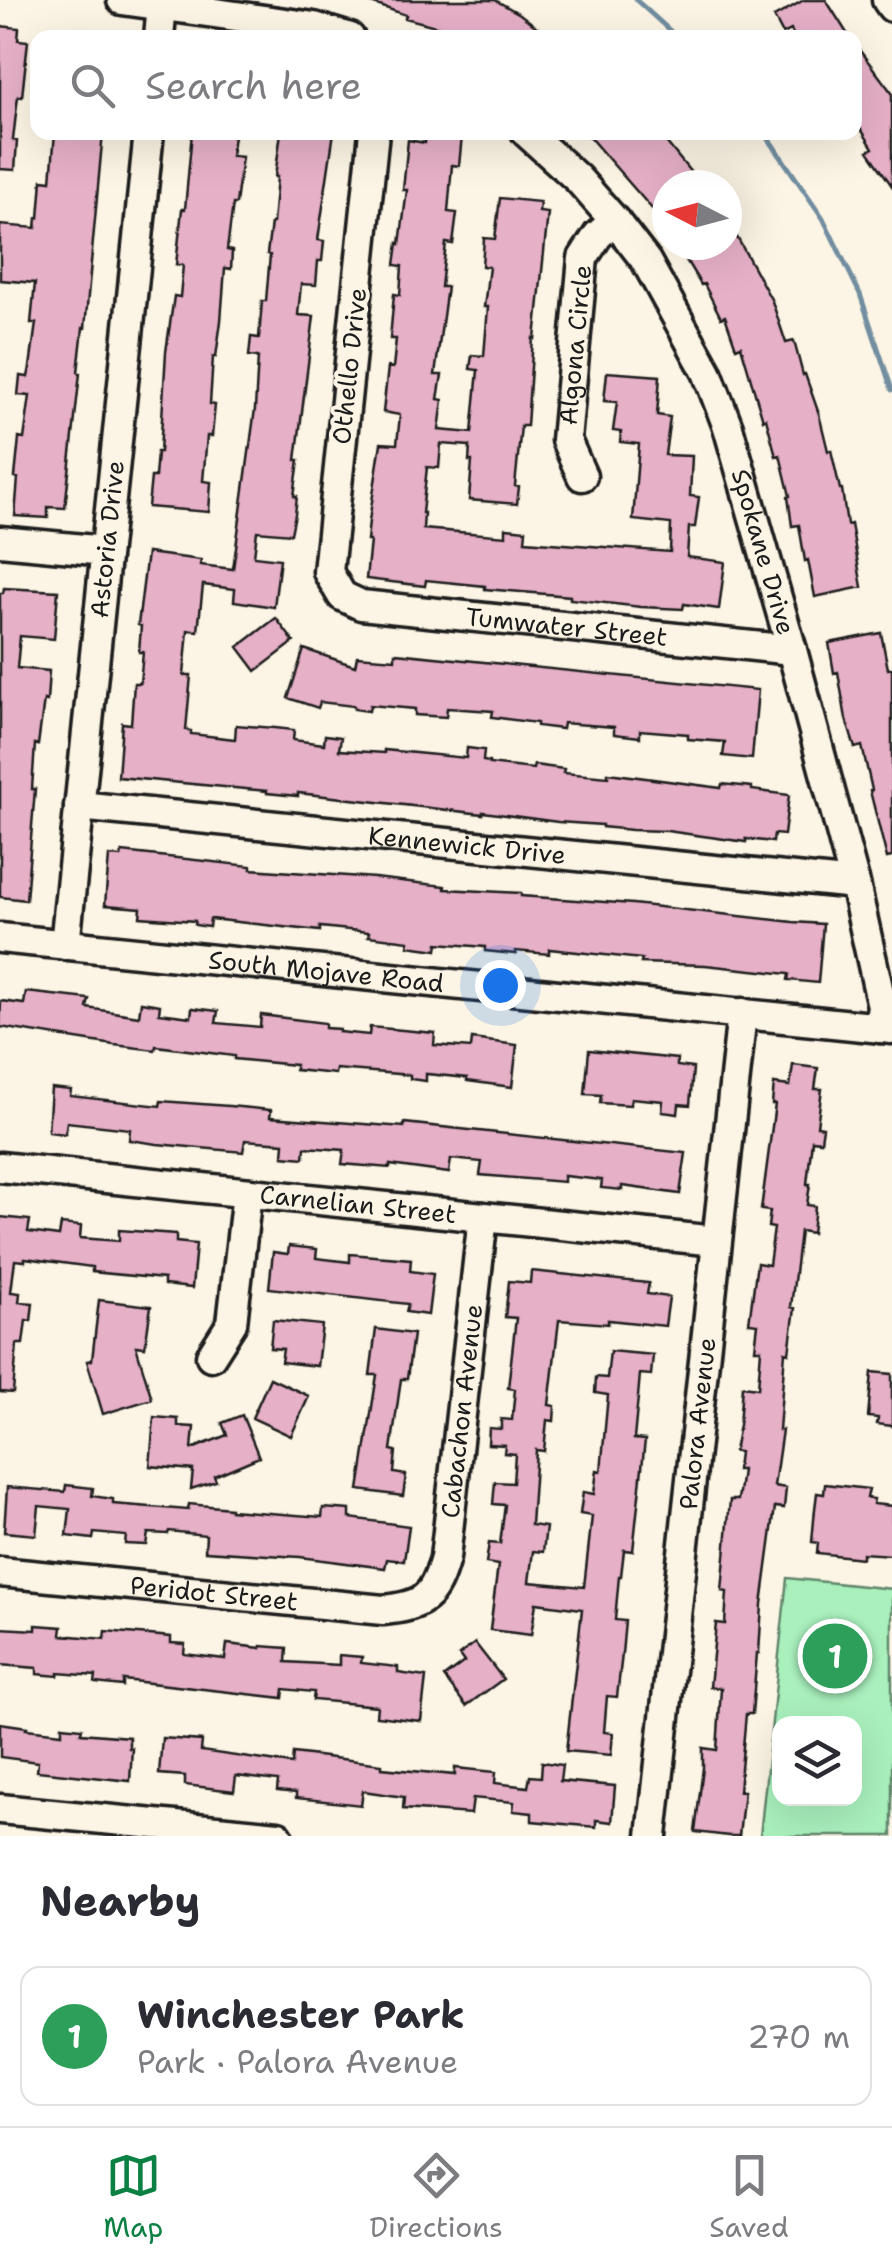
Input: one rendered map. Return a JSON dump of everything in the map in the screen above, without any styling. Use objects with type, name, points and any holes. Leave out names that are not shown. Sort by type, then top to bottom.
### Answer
[{"type":"street","points":[[122,0],[324,30]]},
{"type":"street","points":[[887,0],[892,7]]},
{"type":"street","points":[[159,30],[162,4]]},
{"type":"street","name":"Astoria Drive","points":[[65,945],[148,140]]},
{"type":"street","name":"Othello Drive","points":[[342,596],[328,572],[373,140]]},
{"type":"street","name":"Spokane Drive","points":[[535,140],[578,179],[646,261],[707,372],[728,427],[792,650],[855,884],[886,1028]]},
{"type":"street","name":"Algona Circle","points":[[582,476],[566,440],[583,258],[598,235],[616,222]]},
{"type":"street","points":[[0,541],[106,551]]},
{"type":"street","name":"Tumwater Street","points":[[342,596],[361,606],[792,650]]},
{"type":"street","name":"Kennewick Drive","points":[[79,806],[855,884]]},
{"type":"street","name":"South Mojave Road","points":[[0,938],[886,1028]]},
{"type":"street","name":"Palora Avenue","points":[[652,1836],[742,1013]]},
{"type":"street","name":"Carnelian Street","points":[[0,1167],[716,1241]]},
{"type":"street","points":[[212,1356],[232,1323],[246,1192]]},
{"type":"street","name":"Cabachon Avenue","points":[[427,1598],[439,1581],[446,1558],[483,1217]]},
{"type":"street","name":"Peridot Street","points":[[0,1572],[383,1610],[408,1607],[427,1598]]},
{"type":"street","points":[[0,1810],[278,1836]]},
{"type":"green space","points":[[787,1578],[892,1589],[892,1836],[760,1836],[772,1721],[772,1806],[862,1806],[862,1716],[773,1716]]},
{"type":"building","points":[[495,0],[541,30],[442,30],[368,2]]},
{"type":"building","points":[[804,0],[826,0],[845,30],[781,30],[774,17]]},
{"type":"building","points":[[0,26],[19,28],[18,40],[28,41],[13,140],[17,141],[15,170],[0,169]]},
{"type":"building","points":[[862,54],[892,93],[892,186],[868,151],[873,148],[862,131]]},
{"type":"building","points":[[54,140],[102,140],[65,508],[48,507],[48,518],[15,516],[19,438],[24,439],[30,396],[18,395],[20,376],[28,377],[30,367],[36,323],[31,323],[35,283],[0,280],[0,225],[36,228],[42,180],[51,181]]},
{"type":"building","points":[[191,140],[233,140],[231,156],[242,157],[227,250],[232,251],[231,269],[225,268],[221,321],[213,357],[210,404],[215,405],[212,436],[207,436],[203,481],[211,482],[209,512],[148,507],[151,477],[155,477],[160,452],[174,296],[180,297],[183,265],[176,265]]},
{"type":"building","points":[[280,140],[333,140],[318,240],[324,241],[322,261],[318,261],[316,285],[301,284],[298,315],[314,316],[296,460],[295,514],[291,534],[257,531],[254,556],[280,559],[274,607],[234,601],[235,589],[203,585],[198,631],[188,630],[184,675],[191,675],[186,730],[191,734],[235,739],[236,725],[275,728],[294,730],[293,740],[324,744],[325,735],[341,737],[339,750],[466,758],[467,748],[484,750],[483,761],[489,764],[533,769],[534,765],[564,769],[563,773],[608,777],[608,773],[721,788],[722,784],[752,787],[789,795],[784,835],[774,834],[773,842],[746,842],[118,777],[122,723],[131,724],[134,683],[140,683],[143,652],[139,652],[138,625],[147,553],[233,569],[255,409],[258,357],[249,356],[251,337],[259,338],[262,301],[266,301]]},
{"type":"building","points":[[408,140],[462,140],[459,166],[452,165],[448,212],[457,213],[453,244],[446,243],[441,287],[447,287],[435,375],[442,375],[439,430],[472,433],[478,370],[470,369],[472,355],[484,356],[488,307],[484,307],[489,267],[482,266],[484,238],[495,239],[500,198],[540,202],[539,212],[548,213],[527,426],[521,426],[517,504],[469,500],[470,446],[441,444],[439,468],[427,467],[423,529],[506,536],[506,528],[526,530],[525,541],[670,552],[671,524],[633,520],[639,444],[620,442],[621,432],[613,431],[617,402],[604,401],[607,372],[660,376],[657,415],[670,417],[665,455],[692,456],[690,496],[699,497],[695,527],[689,527],[687,557],[725,562],[719,609],[684,604],[683,609],[641,607],[485,586],[426,580],[425,586],[366,579],[369,521],[381,443],[397,444],[400,415],[383,412],[396,339],[390,339],[394,294],[400,295],[402,266],[395,265],[407,190],[403,190]]},
{"type":"building","points":[[592,140],[664,140],[689,170],[652,170],[652,209]]},
{"type":"building","points":[[742,246],[772,301],[786,343],[794,341],[842,489],[862,587],[815,597],[799,525],[792,526],[790,496],[780,455],[776,456],[766,418],[763,420],[741,346],[736,348],[725,316],[721,318],[704,284],[686,260],[742,260]]},
{"type":"building","points":[[4,588],[58,591],[54,639],[20,636],[17,668],[49,671],[47,701],[44,700],[38,745],[35,744],[26,900],[0,897],[0,593]]},
{"type":"building","points":[[276,618],[294,642],[256,671],[238,647]]},
{"type":"building","points":[[881,633],[888,669],[892,668],[892,857],[887,858],[862,746],[855,748],[829,643]]},
{"type":"building","points":[[304,649],[355,666],[357,656],[395,659],[395,653],[758,690],[752,759],[723,756],[725,742],[688,739],[688,734],[640,730],[640,737],[614,734],[614,727],[563,723],[562,729],[492,717],[493,711],[447,708],[446,717],[415,715],[415,709],[370,705],[369,711],[320,702],[318,708],[288,698]]},
{"type":"building","points":[[122,852],[445,889],[521,893],[823,924],[818,983],[788,980],[789,974],[641,963],[642,959],[549,949],[549,954],[516,954],[438,943],[437,950],[408,946],[409,941],[368,936],[369,932],[210,919],[209,927],[195,925],[195,921],[140,917],[141,908],[105,905],[109,856],[121,857]]},
{"type":"building","points":[[26,992],[89,999],[87,1008],[139,1016],[141,1002],[160,1005],[159,1013],[191,1017],[192,1008],[218,1011],[216,1023],[260,1027],[261,1015],[325,1023],[325,1028],[339,1032],[369,1035],[370,1027],[435,1033],[434,1045],[471,1048],[472,1039],[517,1045],[512,1087],[426,1074],[426,1081],[410,1079],[410,1075],[295,1070],[295,1065],[234,1056],[114,1045],[0,1027],[1,1001],[24,1004]]},
{"type":"building","points":[[589,1050],[677,1059],[677,1066],[693,1068],[690,1105],[679,1104],[678,1114],[662,1112],[663,1101],[631,1098],[630,1105],[600,1103],[601,1095],[585,1094]]},
{"type":"building","points":[[793,1065],[818,1068],[815,1089],[822,1089],[817,1126],[823,1127],[821,1141],[812,1140],[807,1205],[815,1206],[812,1233],[800,1231],[791,1307],[795,1308],[789,1353],[785,1352],[782,1430],[774,1486],[786,1488],[784,1508],[775,1507],[752,1714],[746,1714],[739,1836],[729,1836],[695,1832],[703,1748],[717,1750],[721,1688],[710,1687],[716,1623],[725,1624],[727,1592],[722,1591],[730,1500],[738,1500],[742,1470],[737,1470],[739,1452],[734,1451],[742,1386],[758,1388],[758,1324],[749,1323],[757,1263],[769,1265],[774,1228],[768,1227],[770,1211],[761,1210],[775,1104],[774,1084],[790,1086]]},
{"type":"building","points":[[51,1088],[71,1090],[70,1096],[160,1106],[161,1101],[229,1106],[271,1110],[270,1117],[404,1127],[404,1123],[686,1153],[680,1194],[622,1186],[622,1190],[601,1188],[602,1180],[564,1176],[564,1182],[480,1175],[482,1162],[451,1159],[449,1173],[390,1165],[342,1164],[344,1150],[305,1147],[304,1158],[283,1156],[284,1143],[245,1140],[243,1152],[129,1140],[130,1129],[67,1122],[65,1134],[48,1132]]},
{"type":"building","points":[[0,1217],[30,1220],[28,1232],[59,1236],[61,1224],[81,1226],[80,1238],[119,1241],[119,1230],[176,1234],[176,1242],[196,1244],[192,1288],[164,1285],[164,1279],[92,1272],[92,1267],[15,1260],[11,1292],[20,1293],[19,1302],[33,1303],[31,1321],[26,1320],[23,1344],[17,1344],[13,1393],[0,1392]]},
{"type":"building","points":[[289,1246],[317,1249],[316,1258],[350,1262],[350,1254],[411,1259],[410,1271],[433,1274],[428,1315],[406,1312],[408,1304],[269,1288],[273,1252],[288,1254]]},
{"type":"building","points":[[531,1271],[649,1283],[647,1294],[669,1297],[665,1326],[559,1320],[549,1405],[555,1406],[554,1421],[547,1420],[544,1451],[536,1450],[531,1525],[546,1527],[543,1552],[533,1551],[529,1582],[584,1587],[592,1516],[580,1514],[583,1492],[594,1494],[597,1470],[601,1471],[608,1395],[595,1393],[596,1377],[607,1378],[610,1351],[653,1355],[651,1375],[640,1374],[634,1439],[645,1440],[633,1551],[624,1550],[619,1576],[615,1620],[625,1621],[622,1654],[617,1697],[607,1696],[604,1732],[613,1733],[611,1755],[566,1751],[582,1609],[536,1603],[531,1635],[490,1630],[498,1565],[486,1563],[489,1543],[500,1544],[505,1505],[493,1504],[495,1482],[513,1483],[515,1454],[504,1453],[505,1445],[488,1444],[489,1428],[501,1429],[501,1419],[512,1420],[515,1389],[508,1388],[516,1318],[505,1317],[509,1281],[530,1283]]},
{"type":"building","points":[[99,1300],[151,1306],[145,1347],[136,1346],[152,1399],[103,1414],[87,1361],[92,1360]]},
{"type":"building","points":[[273,1320],[322,1325],[317,1366],[281,1362],[283,1349],[270,1348]]},
{"type":"building","points":[[376,1329],[413,1334],[407,1379],[401,1379],[391,1450],[396,1451],[394,1473],[406,1475],[403,1496],[359,1490],[377,1375],[370,1375]]},
{"type":"building","points":[[872,1372],[892,1374],[892,1426],[877,1424],[878,1418],[868,1417]]},
{"type":"building","points":[[270,1378],[309,1396],[291,1436],[252,1418]]},
{"type":"building","points":[[242,1415],[259,1457],[214,1476],[216,1481],[191,1489],[193,1470],[150,1466],[154,1417],[178,1419],[178,1426],[194,1427],[192,1449],[227,1435],[222,1423]]},
{"type":"building","points":[[825,1484],[869,1489],[867,1498],[874,1499],[873,1504],[892,1506],[892,1555],[862,1553],[862,1558],[817,1553],[818,1543],[812,1542],[815,1509],[817,1493],[824,1494]]},
{"type":"building","points":[[66,1485],[93,1488],[92,1496],[113,1499],[113,1504],[188,1510],[189,1504],[322,1517],[323,1508],[350,1510],[350,1518],[409,1526],[404,1561],[387,1559],[385,1568],[205,1551],[206,1535],[169,1531],[148,1533],[146,1545],[125,1544],[126,1536],[67,1536],[70,1509],[39,1506],[36,1535],[4,1532],[7,1487],[65,1492]]},
{"type":"building","points":[[36,1625],[62,1627],[61,1635],[105,1639],[106,1631],[171,1637],[171,1643],[185,1644],[184,1654],[225,1659],[227,1644],[287,1648],[286,1662],[339,1665],[339,1655],[362,1657],[361,1663],[398,1667],[398,1673],[426,1677],[421,1721],[376,1716],[377,1706],[313,1700],[314,1692],[284,1689],[283,1698],[123,1680],[123,1686],[95,1683],[96,1676],[37,1674],[37,1668],[0,1665],[0,1628],[36,1630]]},
{"type":"building","points":[[475,1643],[503,1679],[466,1706],[444,1677],[464,1662],[459,1655]]},
{"type":"building","points":[[0,1723],[62,1733],[62,1726],[82,1728],[81,1733],[129,1737],[130,1781],[37,1771],[38,1762],[0,1757]]},
{"type":"building","points":[[162,1738],[202,1741],[201,1751],[292,1764],[293,1753],[455,1775],[455,1768],[496,1772],[495,1783],[528,1787],[530,1776],[541,1777],[542,1762],[562,1765],[560,1781],[615,1786],[612,1822],[596,1820],[596,1827],[532,1821],[532,1813],[513,1811],[514,1802],[473,1798],[471,1814],[403,1809],[404,1797],[363,1791],[361,1805],[296,1798],[296,1793],[277,1791],[278,1781],[236,1776],[234,1791],[185,1785],[185,1776],[159,1774]]},
{"type":"waterway","points":[[636,0],[669,30]]},
{"type":"waterway","points":[[769,140],[823,218],[860,294],[892,390]]},
{"type":"place","name":"Winchester Park","points":[[835,1656]]}]
